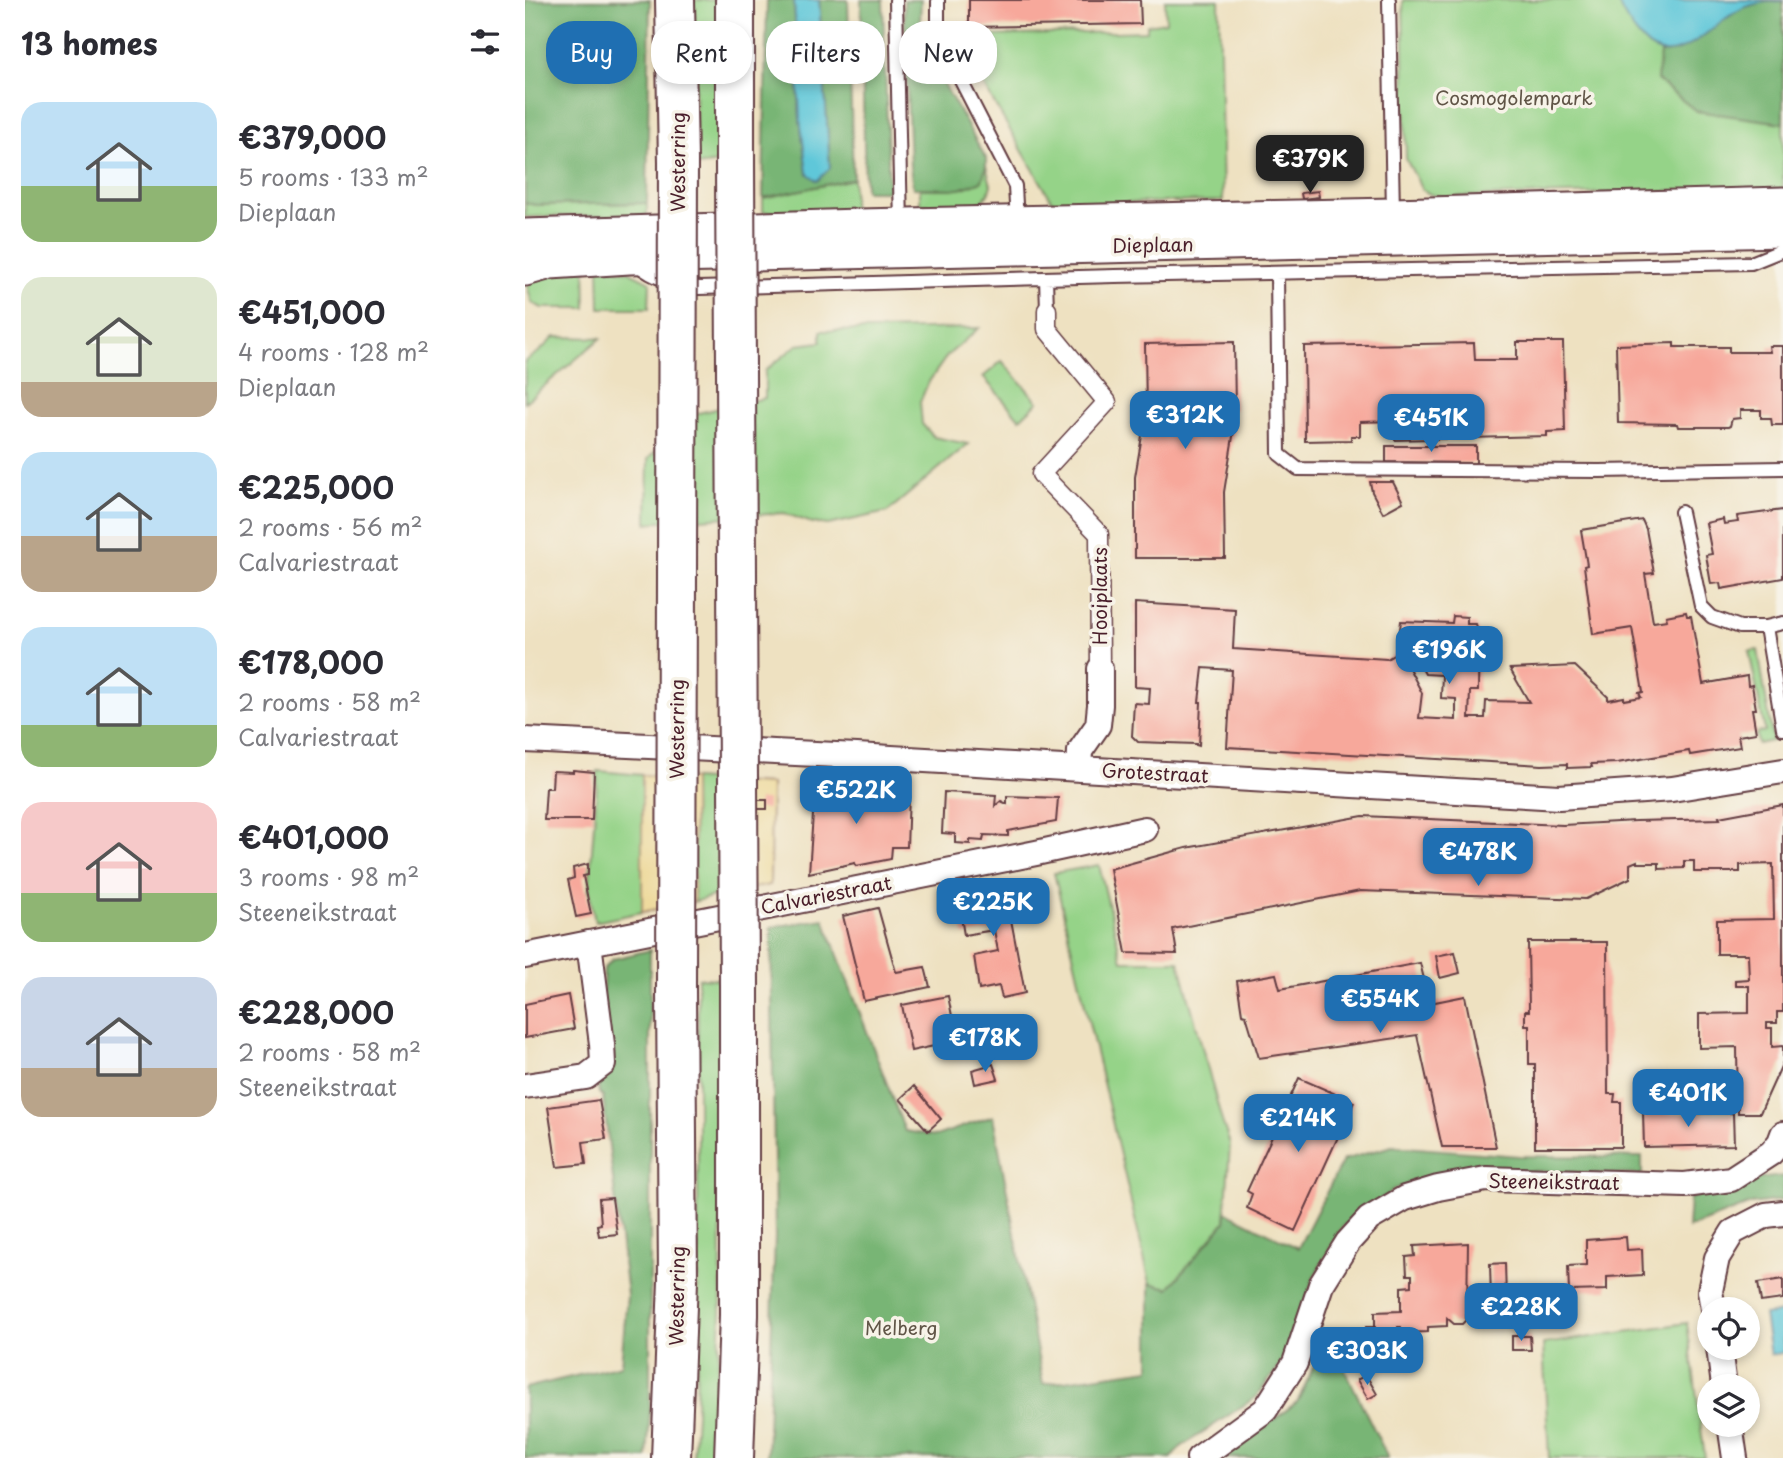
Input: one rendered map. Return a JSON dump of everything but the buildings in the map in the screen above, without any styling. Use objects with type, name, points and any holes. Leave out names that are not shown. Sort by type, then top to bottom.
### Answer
[{"type":"highway","name":"Westerring","points":[[671,1458],[678,1281],[678,162],[675,0]]},
{"type":"highway","points":[[734,1458],[739,1315],[735,0]]},
{"type":"main road","name":"Dieplaan","points":[[525,236],[1783,204]]},
{"type":"main road","name":"Dieplaan","points":[[525,269],[551,262],[629,257],[1783,230]]},
{"type":"street","name":"Hooiplaats","points":[[1047,310],[1047,329],[1107,402],[1041,474],[1099,534],[1100,705],[1098,725],[1080,751],[1079,769]]},
{"type":"street","name":"Grotestraat","points":[[525,740],[1559,797],[1672,789],[1783,771]]},
{"type":"street","name":"Calvariestraat","points":[[525,956],[1145,829]]},
{"type":"street","points":[[525,1086],[586,1077],[603,1064],[589,943]]},
{"type":"street","name":"Steeneikstraat","points":[[1199,1458],[1265,1410],[1295,1363],[1321,1285],[1348,1242],[1369,1219],[1405,1198],[1438,1188],[1486,1179],[1697,1184],[1731,1179],[1779,1150]]},
{"type":"street","points":[[1711,1297],[1717,1258],[1733,1231],[1766,1216],[1783,1213]]},
{"type":"street","points":[[1732,1437],[1735,1458]]},
{"type":"lane","points":[[896,0],[901,225]]},
{"type":"lane","points":[[938,0],[938,36],[1015,186],[1017,223]]},
{"type":"lane","points":[[1389,0],[1393,215]]},
{"type":"lane","points":[[629,257],[657,277],[673,284],[699,288],[1751,263],[1783,250]]},
{"type":"lane","points":[[1277,273],[1279,454],[1298,469],[1599,471],[1783,468]]},
{"type":"lane","name":"Hooiplaats","points":[[1046,278],[1047,310]]},
{"type":"lane","points":[[1681,512],[1700,606],[1712,617],[1740,627],[1783,624]]},
{"type":"lane","points":[[1766,627],[1783,729]]},
{"type":"green space","points":[[525,0],[650,0],[647,203],[525,203]]},
{"type":"green space","points":[[694,0],[719,0],[719,21],[694,21]]},
{"type":"green space","points":[[767,0],[794,0],[795,21],[767,21]]},
{"type":"green space","points":[[819,0],[848,0],[849,21],[820,21]]},
{"type":"green space","points":[[861,0],[883,0],[884,21],[861,21]]},
{"type":"green space","points":[[904,0],[921,0],[920,21],[905,21]]},
{"type":"green space","points":[[1165,0],[1219,0],[1223,201],[1059,204],[1052,201],[983,84],[997,84],[997,36],[1147,31],[1147,25],[1166,22]]},
{"type":"green space","name":"Cosmogolempark","points":[[1403,0],[1783,0],[1783,189],[1444,197],[1423,191],[1406,159]]},
{"type":"green space","points":[[1766,1],[1783,1],[1783,123],[1696,111],[1657,80],[1660,53],[1672,52],[1692,44],[1735,12]]},
{"type":"green space","points":[[766,50],[766,84],[798,84],[807,173],[830,168],[824,84],[850,84],[853,179],[763,198]]},
{"type":"green space","points":[[885,64],[889,191],[865,191],[863,84],[885,84]]},
{"type":"green space","points":[[695,84],[719,84],[719,163],[696,166]]},
{"type":"green space","points":[[907,84],[944,84],[986,158],[982,181],[960,189],[913,188]]},
{"type":"green space","points":[[986,166],[991,185],[984,200],[975,205],[920,205],[920,189],[960,189],[981,181]]},
{"type":"green space","points":[[853,179],[853,211],[763,212],[763,198]]},
{"type":"green space","points":[[525,203],[647,203],[647,215],[525,217]]},
{"type":"green space","points":[[585,265],[586,308],[542,308],[532,303],[529,282]]},
{"type":"green space","points":[[599,266],[628,271],[650,282],[649,308],[600,308]]},
{"type":"green space","points":[[979,328],[947,356],[928,383],[920,402],[922,424],[934,437],[968,444],[887,512],[828,525],[812,523],[784,513],[647,523],[648,459],[694,414],[765,398],[765,371],[797,345],[821,342],[821,331]]},
{"type":"green space","points":[[554,337],[601,338],[525,402],[525,361]]},
{"type":"green space","points":[[1002,361],[1038,402],[1020,419],[983,377]]},
{"type":"green space","points":[[1758,650],[1773,741],[1758,744],[1756,733],[1765,731],[1749,651]]},
{"type":"green space","points":[[598,771],[642,775],[642,912],[595,922],[589,890]]},
{"type":"green space","points":[[693,779],[718,781],[719,894],[694,902]]},
{"type":"green space","points":[[1099,865],[1122,961],[1179,961],[1230,1144],[1225,1222],[1169,1289],[1150,1283],[1054,873]]},
{"type":"green space","name":"Melberg","points":[[824,919],[905,1131],[936,1136],[993,1116],[1043,1384],[1150,1369],[1150,1283],[1169,1288],[1225,1222],[1226,1212],[1298,1248],[1343,1160],[1392,1146],[1519,1156],[1642,1157],[1642,1175],[1473,1169],[1397,1188],[1342,1227],[1314,1277],[1287,1356],[1256,1397],[1181,1447],[1171,1458],[767,1458],[775,1237],[771,927]]},
{"type":"green space","points":[[650,950],[650,1411],[647,1458],[525,1458],[525,1388],[621,1365],[627,1295],[603,1097],[599,1093],[597,1079],[604,968],[613,959]]},
{"type":"green space","points":[[698,978],[720,979],[721,1313],[713,1458],[693,1458],[698,1289]]},
{"type":"green space","points":[[1783,1176],[1783,1200],[1751,1204],[1688,1228],[1690,1198],[1746,1180]]},
{"type":"green space","points":[[1687,1323],[1697,1398],[1697,1437],[1702,1437],[1705,1458],[1549,1458],[1543,1344]]},
{"type":"green space","points":[[1328,1335],[1388,1458],[1225,1458],[1298,1401]]},
{"type":"sand","points":[[642,775],[693,779],[694,902],[642,912]]},
{"type":"sand","points":[[718,781],[771,784],[770,885],[719,894]]},
{"type":"water","points":[[794,0],[819,0],[820,21],[795,21]]},
{"type":"water","points":[[1617,0],[1783,1],[1759,3],[1742,9],[1691,44],[1667,52],[1655,50],[1643,41],[1628,22]]},
{"type":"water","points":[[798,84],[824,84],[830,168],[817,181],[807,173]]},
{"type":"water","points":[[1783,1312],[1783,1353],[1770,1355],[1764,1315]]}]
